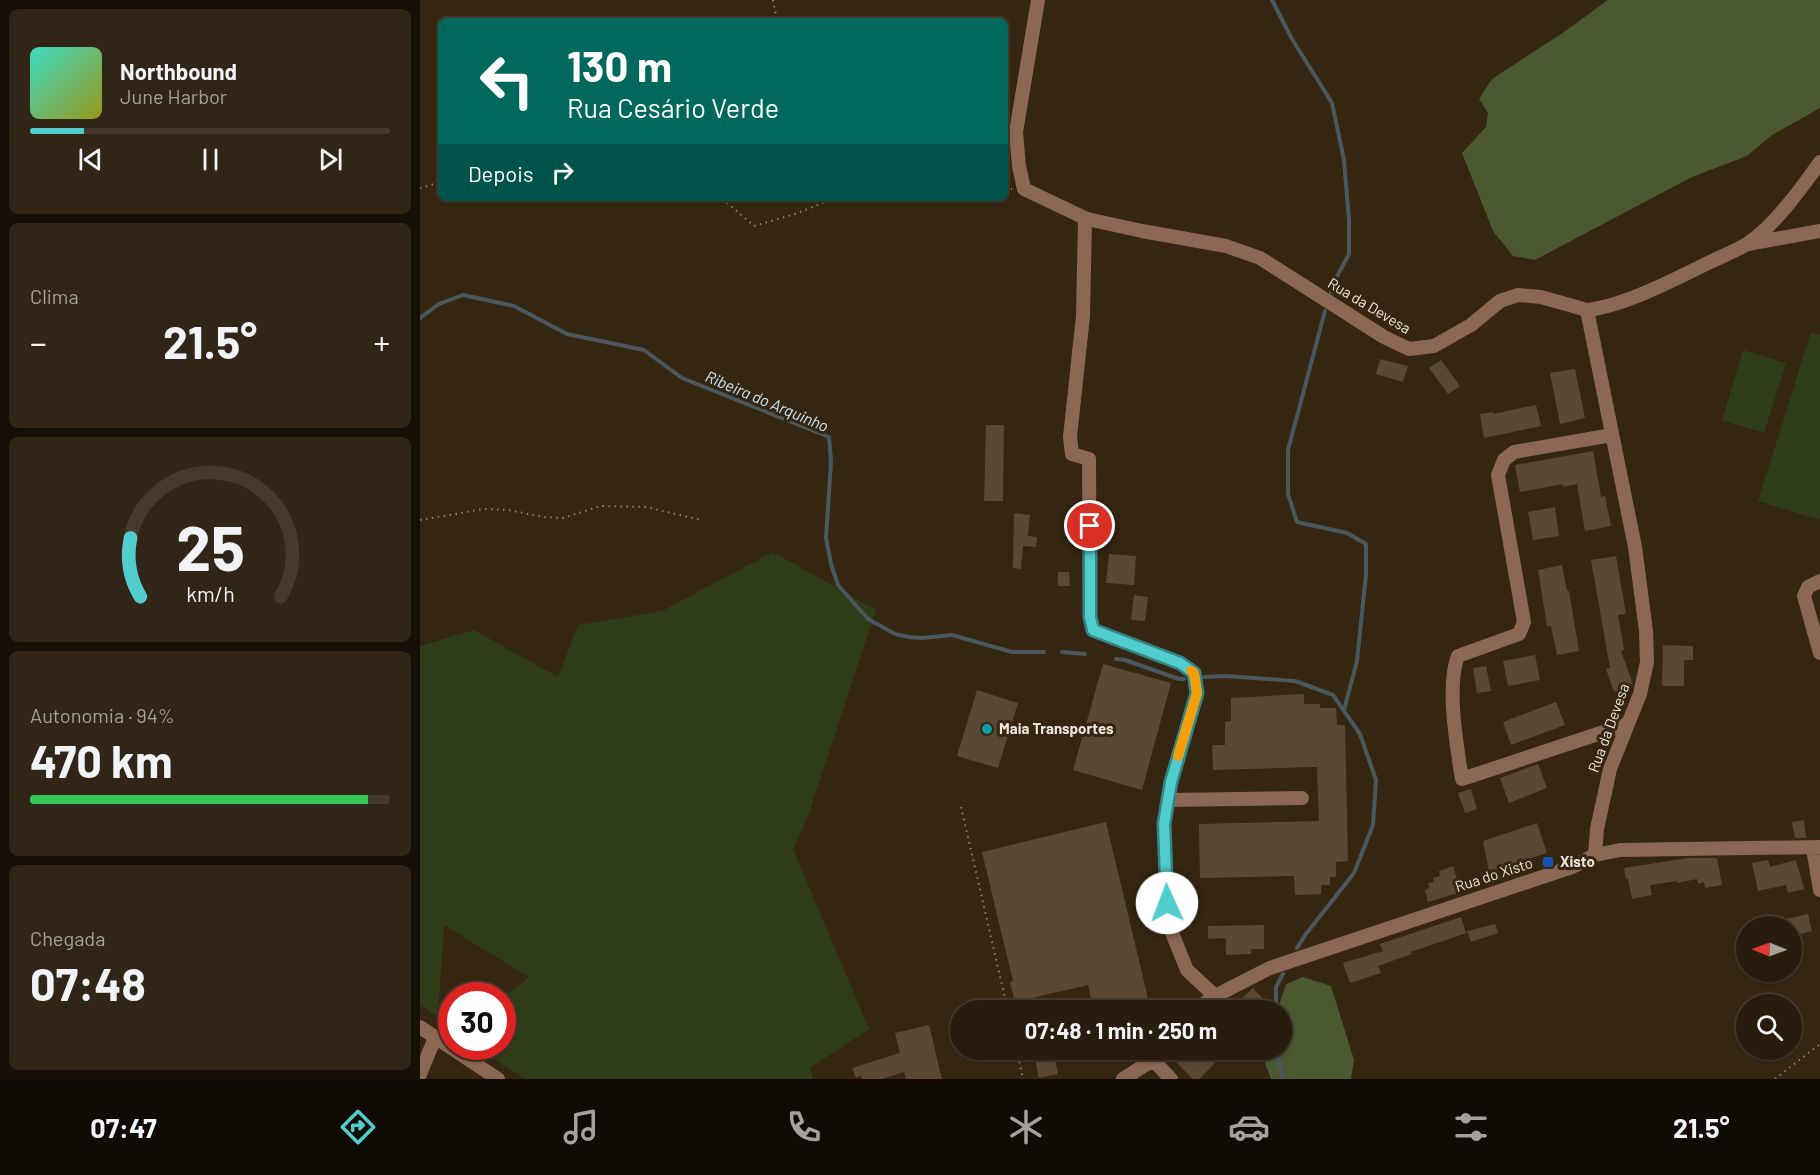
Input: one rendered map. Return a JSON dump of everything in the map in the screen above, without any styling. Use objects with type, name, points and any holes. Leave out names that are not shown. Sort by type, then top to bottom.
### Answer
[{"type":"street","name":"Rua da Devesa","points":[[1038,0],[1016,132],[1024,189],[1085,218],[1226,246],[1260,258],[1384,337],[1409,349],[1434,346],[1471,325],[1500,301],[1518,295],[1542,297],[1587,310],[1635,547],[1647,631],[1647,662],[1640,694],[1610,769],[1597,829],[1594,855]]},
{"type":"street","points":[[1747,244],[1775,219],[1802,188],[1820,162]]},
{"type":"street","points":[[1085,218],[1083,316],[1070,437],[1072,454],[1089,459],[1090,617],[1093,630],[1180,663],[1194,673],[1197,693],[1171,782],[1164,824],[1168,923],[1187,970],[1215,996]]},
{"type":"street","points":[[1587,310],[1604,308],[1656,287],[1747,244],[1820,231]]},
{"type":"street","points":[[1612,435],[1514,452],[1504,460],[1498,475],[1524,622],[1518,634],[1469,651],[1458,656],[1455,662],[1453,668],[1455,736],[1462,779],[1628,724]]},
{"type":"street","points":[[1820,581],[1808,588],[1804,596],[1820,653]]},
{"type":"street","points":[[1168,800],[1302,798]]},
{"type":"street","points":[[1817,847],[1820,890]]},
{"type":"street","name":"Rua do Xisto","points":[[1209,1000],[1270,968],[1572,867],[1594,855],[1620,850],[1817,847]]},
{"type":"street","points":[[420,1027],[498,1079]]},
{"type":"street","points":[[420,1074],[435,1038]]},
{"type":"street","points":[[1123,1079],[1150,1060]]},
{"type":"street","points":[[1160,1060],[1170,1079]]},
{"type":"path","points":[[773,0],[776,18]]},
{"type":"path","points":[[420,188],[438,183]]},
{"type":"path","points":[[725,201],[754,226],[795,214],[827,201]]},
{"type":"path","points":[[420,520],[484,508],[563,518],[601,506],[646,507],[701,520]]},
{"type":"path","points":[[961,807],[1005,1000]]},
{"type":"path","points":[[1775,1079],[1820,1044]]},
{"type":"path","points":[[1019,1060],[1023,1079]]},
{"type":"green space","points":[[1608,0],[1820,0],[1820,108],[1772,135],[1747,156],[1692,177],[1535,260],[1513,256],[1493,231],[1462,153],[1486,127],[1488,113],[1479,99],[1492,79]]},
{"type":"green space","points":[[1811,332],[1820,335],[1820,520],[1758,501]]},
{"type":"green space","points":[[1743,350],[1786,363],[1764,433],[1722,420]]},
{"type":"green space","points":[[773,552],[876,610],[807,819],[793,849],[869,1029],[810,1068],[813,1079],[525,1079],[496,1060],[516,1060],[516,988],[529,977],[444,925],[440,982],[438,982],[438,1017],[420,1005],[420,646],[474,630],[558,677],[578,625],[662,611]]},
{"type":"green space","points":[[1303,977],[1331,986],[1354,1060],[1351,1079],[1271,1079],[1265,1063],[1268,1060],[1292,1060],[1292,1000],[1281,1000],[1286,984]]},
{"type":"building","points":[[1380,359],[1408,366],[1403,382],[1376,374]]},
{"type":"building","points":[[1441,360],[1460,386],[1448,394],[1429,368]]},
{"type":"building","points":[[1575,369],[1585,418],[1560,424],[1550,373]]},
{"type":"building","points":[[1536,405],[1541,426],[1484,438],[1480,414],[1493,412],[1493,414]]},
{"type":"building","points":[[986,425],[1004,425],[1003,501],[984,501]]},
{"type":"building","points":[[1593,451],[1601,497],[1605,496],[1611,526],[1585,531],[1577,484],[1563,487],[1563,484],[1520,492],[1515,465]]},
{"type":"building","points":[[1555,507],[1559,536],[1533,540],[1528,512]]},
{"type":"building","points":[[1014,513],[1030,515],[1028,536],[1037,537],[1036,547],[1023,546],[1021,569],[1013,568]]},
{"type":"building","points":[[1109,554],[1136,556],[1134,585],[1106,583]]},
{"type":"building","points":[[1616,556],[1626,614],[1618,615],[1624,650],[1621,651],[1633,684],[1614,692],[1606,669],[1610,668],[1591,560]]},
{"type":"building","points":[[1562,565],[1567,591],[1569,591],[1579,651],[1557,655],[1551,626],[1547,626],[1538,570]]},
{"type":"building","points":[[1058,572],[1069,572],[1070,586],[1058,586]]},
{"type":"building","points":[[1134,595],[1148,597],[1145,621],[1131,620]]},
{"type":"building","points":[[1663,645],[1693,646],[1693,660],[1684,660],[1684,686],[1662,686]]},
{"type":"building","points":[[1535,655],[1540,680],[1508,686],[1503,661]]},
{"type":"building","points":[[1103,664],[1171,683],[1142,790],[1073,770]]},
{"type":"building","points":[[1486,666],[1491,691],[1477,693],[1473,668]]},
{"type":"building","name":"Maia Transportes","points":[[977,690],[1018,703],[998,768],[957,756]]},
{"type":"building","points":[[1304,694],[1304,704],[1320,704],[1320,708],[1336,708],[1337,725],[1345,725],[1348,861],[1336,862],[1336,877],[1330,877],[1330,885],[1321,885],[1321,894],[1295,895],[1294,876],[1200,878],[1199,824],[1319,821],[1317,767],[1213,770],[1212,745],[1225,745],[1225,722],[1231,721],[1231,698]]},
{"type":"building","points":[[1556,702],[1565,725],[1511,745],[1503,722]]},
{"type":"building","points":[[1538,764],[1547,788],[1509,803],[1500,778]]},
{"type":"building","points":[[1471,789],[1477,809],[1465,813],[1458,793]]},
{"type":"building","points":[[1804,820],[1806,838],[1795,838],[1792,822]]},
{"type":"building","points":[[1106,822],[1148,1000],[1091,1000],[1088,985],[1024,1000],[1014,1000],[1010,982],[1013,981],[982,852]]},
{"type":"building","points":[[1537,823],[1547,853],[1489,872],[1483,841]]},
{"type":"building","points":[[1688,858],[1717,858],[1722,885],[1705,888],[1704,882],[1698,884],[1697,879],[1650,885],[1652,895],[1632,899],[1624,868]]},
{"type":"building","points":[[1768,860],[1770,867],[1796,860],[1804,889],[1788,893],[1786,885],[1758,891],[1752,863]]},
{"type":"building","points":[[1453,866],[1461,892],[1428,902],[1425,890],[1429,888],[1428,883],[1434,882],[1433,878],[1440,876],[1439,871]]},
{"type":"building","points":[[1808,914],[1812,931],[1802,933],[1802,916],[1800,916]]},
{"type":"building","points":[[1461,917],[1466,933],[1378,966],[1381,973],[1350,983],[1343,963],[1383,951],[1380,944]]},
{"type":"building","points":[[1495,924],[1498,933],[1471,942],[1467,931]]},
{"type":"building","points":[[1264,925],[1264,949],[1251,949],[1251,954],[1226,955],[1226,938],[1208,939],[1208,926]]},
{"type":"building","points":[[1253,988],[1264,1000],[1240,1000]]},
{"type":"building","points":[[929,1025],[942,1079],[906,1079],[904,1072],[882,1079],[862,1079],[861,1076],[856,1078],[852,1068],[900,1053],[895,1033]]},
{"type":"building","points":[[1035,1060],[1055,1060],[1058,1074],[1039,1078]]},
{"type":"building","points":[[1178,1060],[1212,1060],[1215,1063],[1199,1079],[1193,1079],[1176,1062]]},
{"type":"waterway","points":[[1272,0],[1292,39],[1332,103],[1344,160],[1349,220],[1349,254],[1331,292]]},
{"type":"waterway","name":"Ribeira do Arquinho","points":[[420,318],[439,304],[463,295],[514,306],[567,334],[644,350],[682,378],[829,437],[831,461],[826,538],[831,564],[838,585],[868,619],[895,634],[909,637],[952,635],[1012,652],[1044,652]]},
{"type":"waterway","points":[[1325,311],[1288,450],[1288,494],[1297,522],[1347,533],[1366,544],[1366,574],[1357,661],[1344,710]]},
{"type":"waterway","name":"Ribeira do Arquinho","points":[[1062,652],[1085,654]]},
{"type":"waterway","name":"Ribeira do Arquinho","points":[[1116,659],[1184,679]]},
{"type":"waterway","name":"Ribeira do Arquinho","points":[[1204,677],[1225,676],[1295,681],[1333,695],[1360,734],[1376,780],[1373,825],[1354,873],[1297,948]]},
{"type":"waterway","name":"Ribeira do Arquinho","points":[[1276,1000],[1276,987],[1283,974]]},
{"type":"waterway","name":"Ribeira do Arquinho","points":[[1279,1060],[1283,1079]]},
{"type":"slow traffic","points":[[1178,756],[1197,693],[1194,673],[1191,671]]},
{"type":"place","name":"Maia Transportes","points":[[987,729]]},
{"type":"place","name":"Xisto","points":[[1548,862]]},
{"type":"route","points":[[1090,526],[1090,617],[1093,630],[1180,663],[1194,673],[1197,693],[1171,782],[1164,824],[1167,903]]}]
